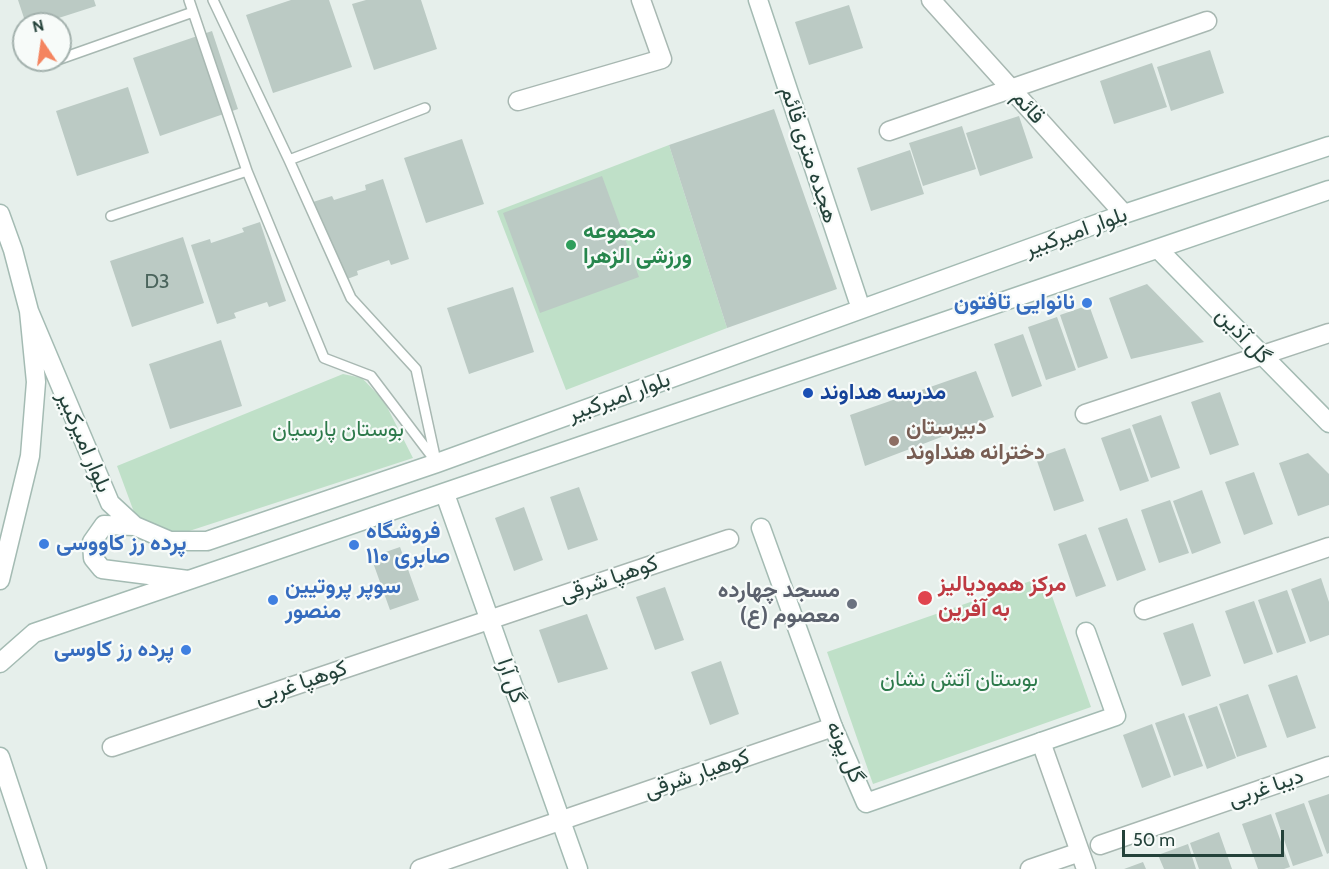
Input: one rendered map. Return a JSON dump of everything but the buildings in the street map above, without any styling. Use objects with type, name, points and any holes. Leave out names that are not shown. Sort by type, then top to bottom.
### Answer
[{"type":"street","points":[[518,101],[662,59],[641,0]]},
{"type":"street","name":"هجده متری قائم","points":[[758,0],[861,309]]},
{"type":"street","name":"قائم","points":[[931,0],[1124,214]]},
{"type":"street","points":[[889,131],[1207,21]]},
{"type":"street","name":"بلوار امیرکبیر","points":[[29,311],[110,503],[135,526],[170,541],[207,541],[437,463],[1124,214],[1329,146]]},
{"type":"street","name":"بلوار امیرکبیر","points":[[0,663],[34,633],[1329,190]]},
{"type":"street","points":[[0,214],[13,250],[29,311],[36,382],[30,456],[0,580]]},
{"type":"street","name":"گل آذین","points":[[1158,249],[1329,423]]},
{"type":"street","points":[[1085,414],[1329,333]]},
{"type":"street","name":"گل آرا","points":[[445,494],[578,869]]},
{"type":"street","points":[[135,526],[104,525],[92,542],[93,558],[102,569],[193,580]]},
{"type":"street","name":"گل پونه","points":[[761,528],[833,728],[866,802],[1116,716],[1086,632]]},
{"type":"street","name":"کوهپا شرقی","points":[[489,619],[729,539]]},
{"type":"street","points":[[1144,610],[1329,548]]},
{"type":"street","name":"کوهپا غربی","points":[[112,747],[489,619]]},
{"type":"street","name":"کوهیار شرقی","points":[[420,869],[833,728]]},
{"type":"street","points":[[1030,869],[1083,861],[1041,742]]},
{"type":"street","points":[[0,757],[37,869]]},
{"type":"street","name":"دیبا غربی","points":[[1100,845],[1329,766]]},
{"type":"lane","points":[[189,0],[247,171],[324,358],[371,376],[437,463]]},
{"type":"lane","points":[[213,0],[351,298],[416,369],[437,463]]},
{"type":"lane","points":[[72,55],[194,12]]},
{"type":"lane","points":[[289,160],[425,108]]},
{"type":"lane","points":[[111,216],[247,171]]},
{"type":"green space","points":[[669,145],[727,328],[566,390],[497,211]]},
{"type":"green space","name":"بوستان پارسیان","points":[[343,374],[362,378],[384,401],[413,458],[180,534],[138,523],[117,466]]},
{"type":"green space","name":"بوستان آتش نشان","points":[[1045,576],[1091,707],[873,784],[827,652]]},
{"type":"place","name":"مجموعه ورزشی الزهرا","points":[[571,245]]},
{"type":"place","name":"نانوایی تافتون","points":[[1087,303]]},
{"type":"place","name":"مدرسه هداوند","points":[[808,393]]},
{"type":"place","name":"دبیرستان دخترانه هنداوند","points":[[894,441]]},
{"type":"place","name":"پرده رز کاووسی","points":[[44,544]]},
{"type":"place","name":"فروشگاه صابری ۱۱۰","points":[[354,545]]},
{"type":"place","name":"مرکز همودیالیز به آفرین","points":[[925,598]]},
{"type":"place","name":"سوپر پروتیین منصور","points":[[273,600]]},
{"type":"place","name":"مسجد چهارده معصوم (ع)","points":[[852,604]]},
{"type":"place","name":"پرده رز کاوسی","points":[[186,650]]}]
